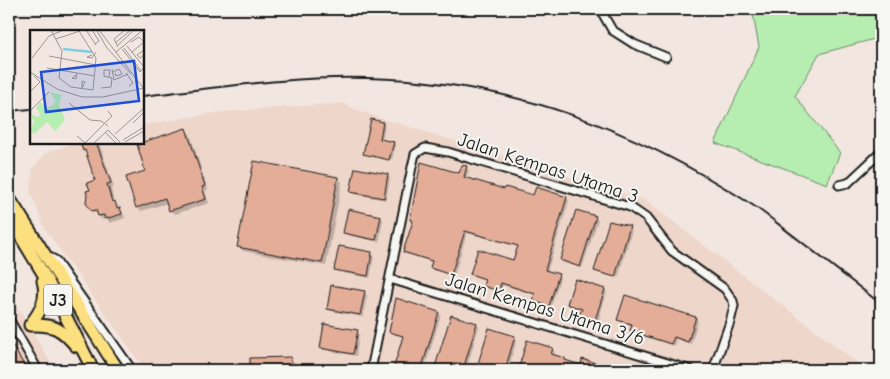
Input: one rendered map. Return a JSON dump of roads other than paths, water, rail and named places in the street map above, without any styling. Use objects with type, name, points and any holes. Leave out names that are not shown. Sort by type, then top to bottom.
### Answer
[{"type":"main road","name":"J3","points":[[9,198],[115,367]]},
{"type":"main road","name":"J3","points":[[9,217],[48,280],[90,366]]},
{"type":"main road","points":[[24,240],[46,291],[42,306],[30,325]]},
{"type":"main road","points":[[30,325],[46,325],[61,330],[68,335],[90,366]]},
{"type":"street","points":[[600,9],[612,30],[634,44],[666,57]]},
{"type":"street","name":"Jalan Kempas Utama 3","points":[[390,279],[416,154],[426,148],[448,152],[630,207],[646,218],[672,251],[725,289],[733,301],[734,306],[730,322],[713,370]]},
{"type":"street","points":[[839,185],[848,183],[881,152]]},
{"type":"street","points":[[44,255],[55,260],[86,307],[132,370]]},
{"type":"street","points":[[371,370],[390,279]]},
{"type":"street","name":"Jalan Kempas Utama 3/6","points":[[390,279],[691,370]]},
{"type":"street","points":[[9,319],[38,370]]},
{"type":"street","points":[[16,332],[30,325]]},
{"type":"railway","points":[[144,96],[283,81],[367,78],[420,81],[471,88],[521,99],[569,114],[616,132],[709,178],[760,210],[881,304]]},
{"type":"railway","points":[[9,111],[30,109]]}]
